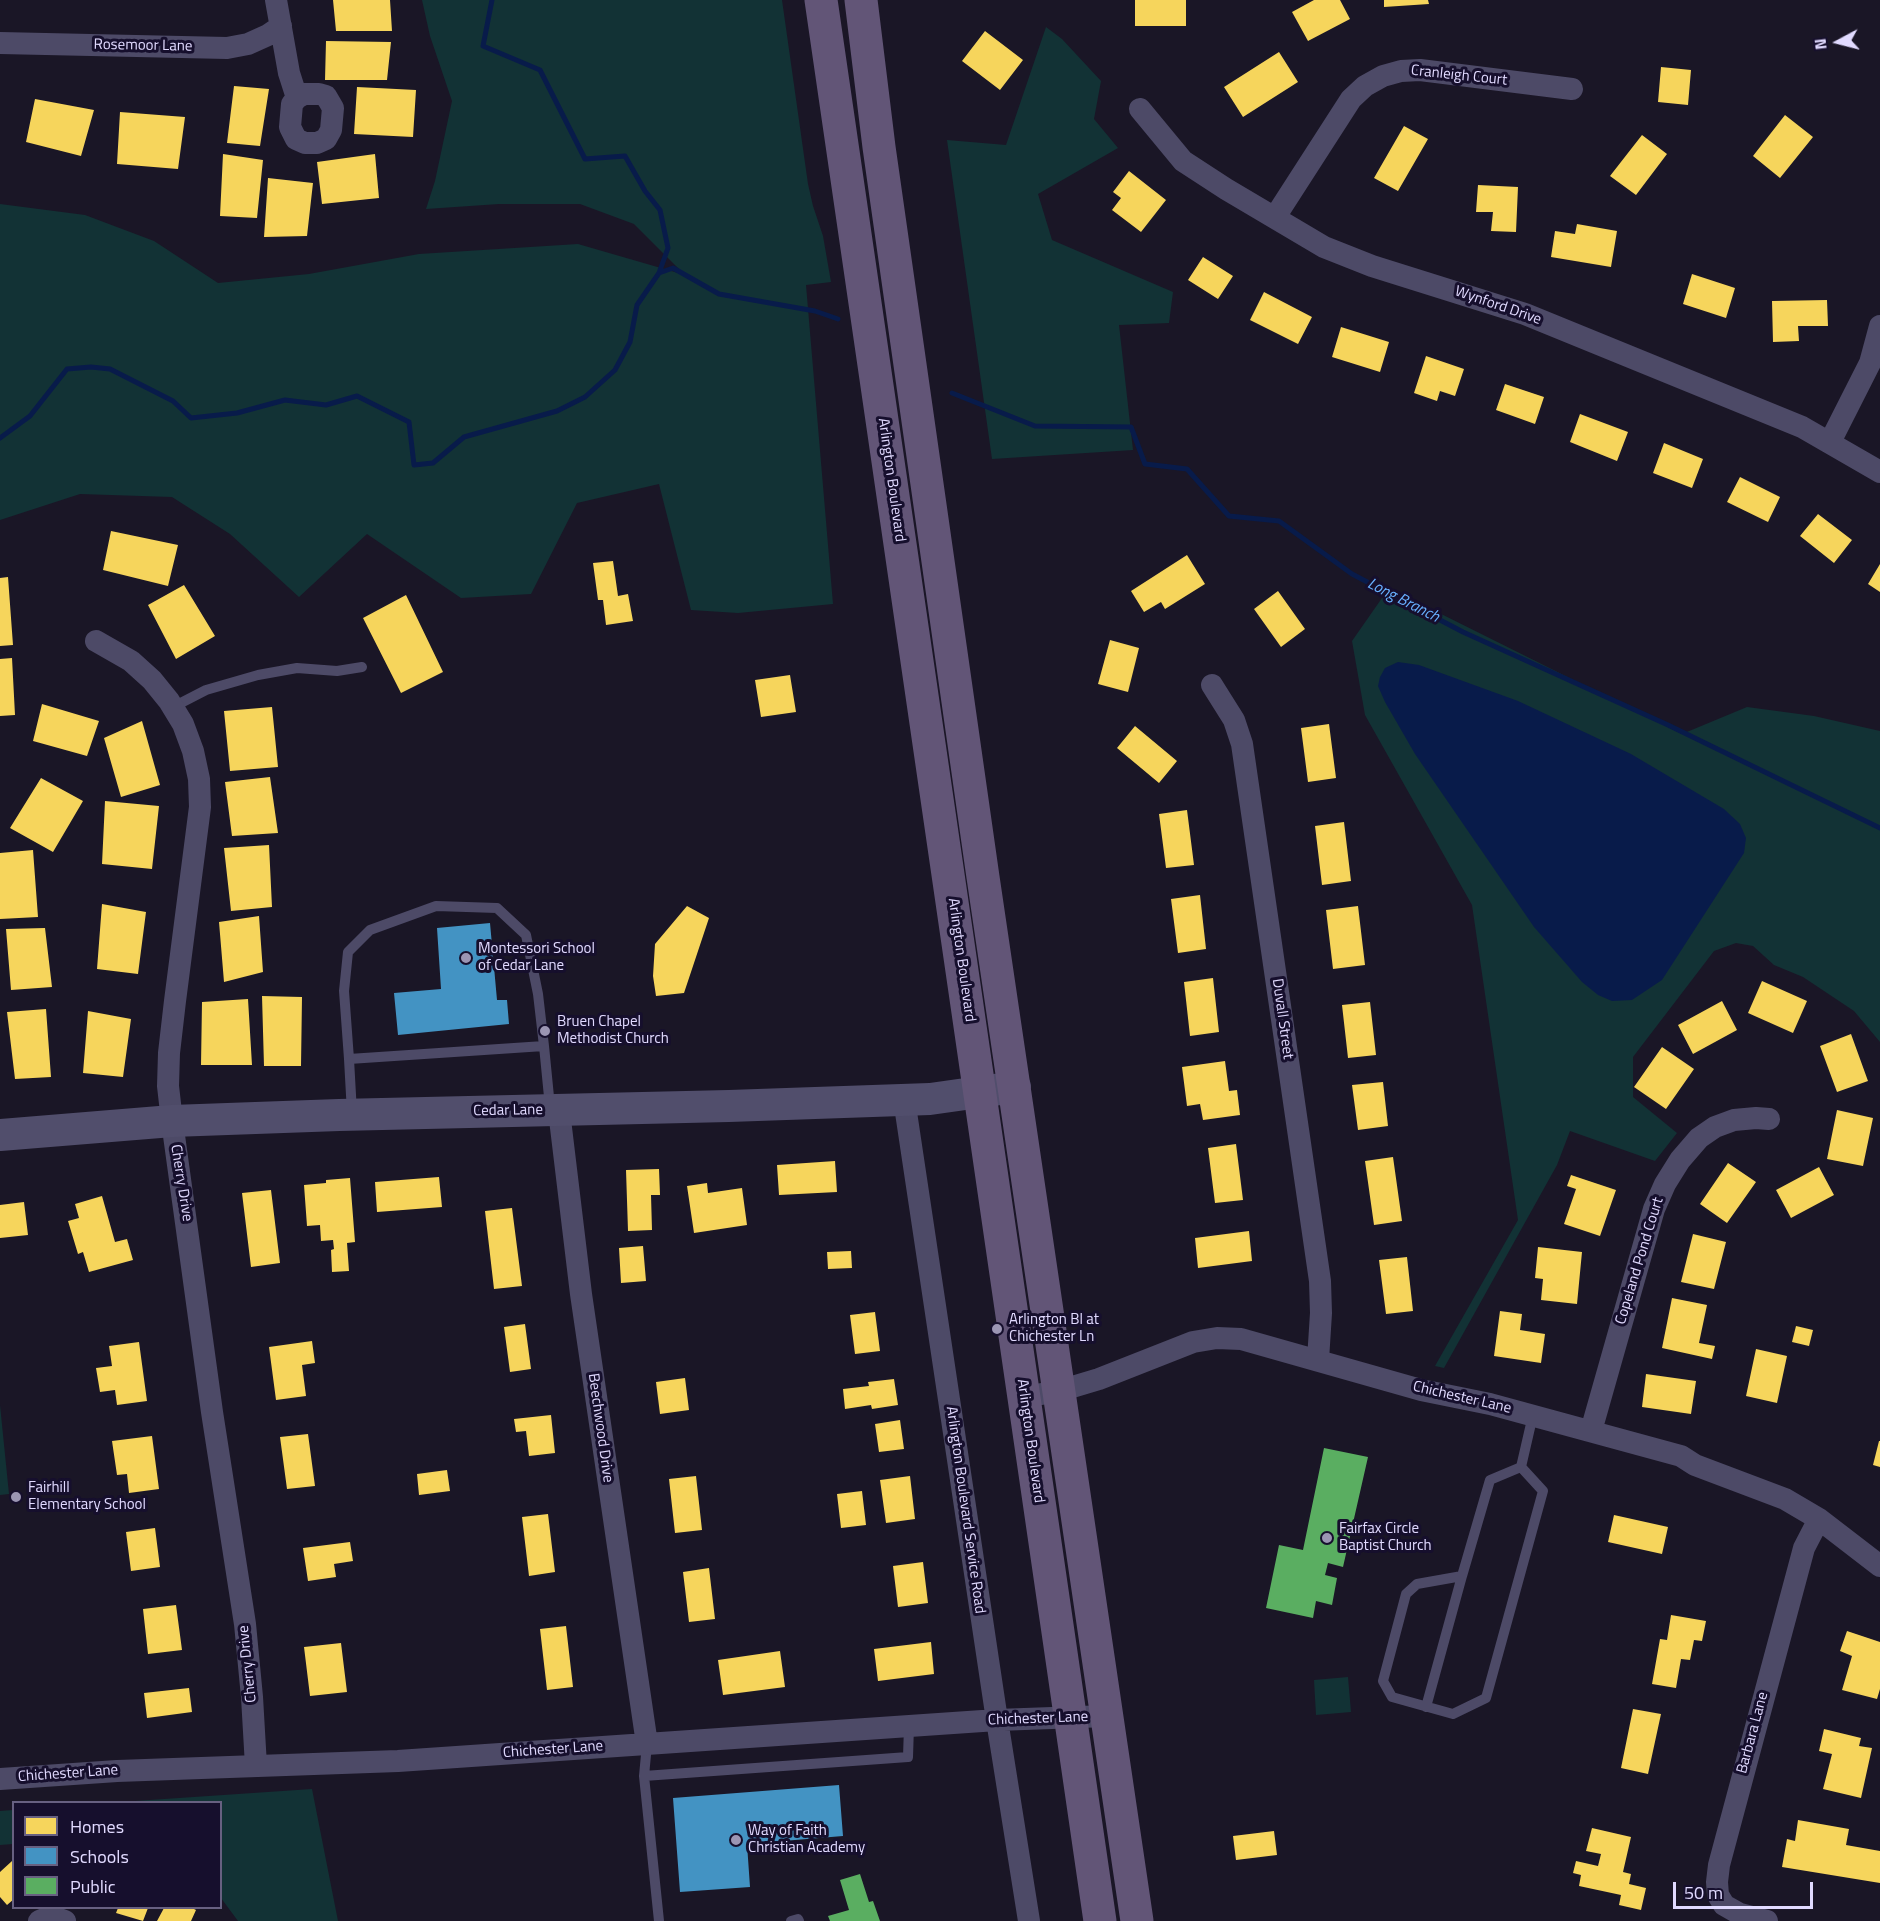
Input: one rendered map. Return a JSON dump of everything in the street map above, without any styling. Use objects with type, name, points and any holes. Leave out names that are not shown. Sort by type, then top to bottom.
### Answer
[{"type":"main road","name":"Arlington Boulevard","points":[[821,0],[1100,1921]]},
{"type":"main road","points":[[861,0],[879,147],[1137,1921]]},
{"type":"main road","name":"Cedar Lane","points":[[0,1135],[172,1121],[930,1099],[1015,1087]]},
{"type":"street","points":[[276,0],[289,73],[297,98]]},
{"type":"street","name":"Rosemoor Lane","points":[[0,43],[227,48],[248,44],[281,26]]},
{"type":"street","name":"Cranleigh Court","points":[[1275,217],[1351,99],[1365,86],[1383,76],[1401,71],[1420,70],[1572,89]]},
{"type":"street","name":"Wynford Drive","points":[[1140,109],[1184,161],[1226,189],[1334,251],[1372,266],[1525,314],[1802,427],[1880,472]]},
{"type":"street","points":[[1830,442],[1870,363],[1880,326]]},
{"type":"street","name":"Cherry Drive","points":[[96,641],[131,661],[152,680],[183,724],[193,751],[199,779],[200,807],[168,1086],[244,1624],[252,1697],[256,1766]]},
{"type":"street","name":"Duvall Street","points":[[1212,686],[1234,720],[1242,744],[1320,1281],[1321,1313],[1318,1360]]},
{"type":"street","name":"Arlington Boulevard Service Road","points":[[904,1099],[1029,1921]]},
{"type":"street","name":"Beechwood Drive","points":[[555,1111],[647,1744]]},
{"type":"street","name":"Copeland Pond Court","points":[[1591,1431],[1653,1209],[1665,1184],[1680,1160],[1699,1138],[1715,1127],[1734,1120],[1768,1119]]},
{"type":"street","name":"Chichester Lane","points":[[1024,1397],[1059,1391],[1099,1379],[1193,1342],[1217,1338],[1241,1339],[1421,1390],[1533,1415],[1681,1456],[1695,1465],[1785,1499],[1819,1519],[1880,1566]]},
{"type":"street","name":"Barbara Lane","points":[[1767,1921],[1740,1914],[1724,1905],[1718,1889],[1719,1865],[1803,1548],[1819,1519]]},
{"type":"street","name":"Chichester Lane","points":[[0,1779],[117,1771],[398,1761],[997,1720],[1107,1716]]},
{"type":"street","points":[[39,1921],[54,1917],[65,1921]]},
{"type":"lane","points":[[172,707],[206,690],[258,675],[297,668],[336,671],[362,667]]},
{"type":"lane","points":[[352,1115],[344,991],[348,952],[370,930],[436,906],[497,908],[526,935],[538,994],[555,1111]]},
{"type":"lane","points":[[349,1059],[544,1046]]},
{"type":"lane","points":[[1521,1467],[1533,1415]]},
{"type":"lane","points":[[1426,1707],[1490,1480],[1521,1467]]},
{"type":"lane","points":[[1462,1576],[1417,1584],[1406,1594],[1383,1681],[1392,1697],[1453,1714],[1486,1698],[1543,1491],[1521,1467]]},
{"type":"lane","points":[[644,1776],[908,1757],[909,1726]]},
{"type":"lane","points":[[647,1744],[644,1776],[659,1921]]},
{"type":"lane","points":[[791,1921],[798,1919],[799,1921]]},
{"type":"green space","points":[[422,0],[782,0],[808,184],[823,236],[831,282],[806,285],[833,604],[738,613],[691,610],[659,484],[577,503],[531,594],[461,598],[367,534],[299,597],[230,534],[172,497],[80,494],[0,520],[0,204],[85,215],[154,241],[218,283],[309,274],[419,254],[578,244],[685,275],[634,224],[580,204],[499,204],[426,209],[435,181],[452,101],[430,36]]},
{"type":"green space","points":[[1046,27],[1062,39],[1101,81],[1094,119],[1118,148],[1038,194],[1052,240],[1173,292],[1169,323],[1119,325],[1133,450],[992,459],[947,140],[1006,145]]},
{"type":"green space","points":[[1389,588],[1682,734],[1747,707],[1814,716],[1880,731],[1880,1042],[1854,1011],[1803,977],[1774,965],[1753,946],[1736,943],[1714,951],[1633,1057],[1633,1097],[1677,1133],[1655,1161],[1570,1131],[1557,1165],[1444,1368],[1435,1366],[1518,1220],[1472,905],[1365,715],[1352,641]]},
{"type":"green space","points":[[0,1405],[9,1494],[0,1495]]},
{"type":"green space","points":[[1348,1677],[1351,1712],[1316,1715],[1314,1680]]},
{"type":"green space","points":[[312,1789],[338,1921],[238,1921],[222,1899],[222,1801],[135,1801]]},
{"type":"green space","points":[[12,1810],[12,1844],[0,1845],[0,1811]]},
{"type":"water","points":[[1398,662],[1419,665],[1518,701],[1631,754],[1724,809],[1740,824],[1746,838],[1744,853],[1662,980],[1632,1000],[1612,1001],[1598,995],[1582,982],[1534,927],[1415,754],[1385,702],[1378,686],[1380,677],[1385,668]]},
{"type":"building: Homes","points":[[333,0],[390,0],[392,31],[336,31]]},
{"type":"building: Homes","points":[[1135,0],[1186,0],[1186,26],[1135,26]]},
{"type":"building: Homes","points":[[1314,0],[1340,0],[1350,19],[1308,41],[1292,12]]},
{"type":"building: Homes","points":[[1384,0],[1428,0],[1429,4],[1384,7]]},
{"type":"building: Homes","points":[[985,31],[1023,60],[1000,90],[962,61]]},
{"type":"building: Homes","points":[[326,41],[391,42],[387,80],[325,80]]},
{"type":"building: Homes","points":[[1279,52],[1298,82],[1243,117],[1224,87]]},
{"type":"building: Homes","points":[[1661,67],[1691,70],[1688,105],[1658,102]]},
{"type":"building: Homes","points":[[234,86],[269,89],[260,146],[227,143]]},
{"type":"building: Homes","points":[[357,87],[416,90],[413,137],[354,134]]},
{"type":"building: Homes","points":[[35,99],[94,110],[81,156],[26,142]]},
{"type":"building: Homes","points":[[120,112],[185,117],[178,169],[117,164]]},
{"type":"building: Homes","points":[[1785,115],[1813,137],[1780,178],[1753,156]]},
{"type":"building: Homes","points":[[1404,126],[1428,139],[1398,191],[1374,178]]},
{"type":"building: Homes","points":[[1642,135],[1667,154],[1636,195],[1610,176]]},
{"type":"building: Homes","points":[[223,154],[263,160],[257,218],[220,216]]},
{"type":"building: Homes","points":[[375,154],[379,198],[322,204],[317,162]]},
{"type":"building: Homes","points":[[1129,171],[1166,200],[1141,232],[1112,210],[1121,198],[1113,192]]},
{"type":"building: Homes","points":[[268,178],[313,183],[307,236],[264,237]]},
{"type":"building: Homes","points":[[1478,185],[1518,187],[1516,232],[1491,231],[1493,212],[1476,212]]},
{"type":"building: Homes","points":[[1577,224],[1617,231],[1611,267],[1551,257],[1555,231],[1575,234]]},
{"type":"building: Homes","points":[[1203,257],[1233,276],[1218,299],[1188,280]]},
{"type":"building: Homes","points":[[1692,274],[1735,288],[1726,318],[1683,304]]},
{"type":"building: Homes","points":[[1264,292],[1312,317],[1298,344],[1250,320]]},
{"type":"building: Homes","points":[[1827,300],[1828,326],[1798,326],[1799,341],[1773,342],[1772,301]]},
{"type":"building: Homes","points":[[1341,327],[1389,342],[1380,372],[1332,357]]},
{"type":"building: Homes","points":[[1426,356],[1464,369],[1455,396],[1440,391],[1437,401],[1414,393]]},
{"type":"building: Homes","points":[[1505,384],[1544,397],[1535,424],[1496,410]]},
{"type":"building: Homes","points":[[1580,414],[1628,432],[1617,461],[1570,442]]},
{"type":"building: Homes","points":[[1664,443],[1703,459],[1692,488],[1653,473]]},
{"type":"building: Homes","points":[[1740,477],[1780,497],[1768,522],[1727,502]]},
{"type":"building: Homes","points":[[1818,514],[1852,540],[1834,563],[1800,536]]},
{"type":"building: Homes","points":[[111,531],[178,545],[168,586],[103,570]]},
{"type":"building: Homes","points":[[1187,555],[1205,584],[1165,609],[1161,602],[1144,612],[1131,591]]},
{"type":"building: Homes","points":[[613,561],[618,596],[628,594],[633,621],[606,625],[603,600],[598,600],[593,563]]},
{"type":"building: Homes","points":[[1880,564],[1880,592],[1868,584]]},
{"type":"building: Homes","points":[[8,577],[13,645],[0,646],[0,578]]},
{"type":"building: Homes","points":[[184,585],[215,636],[176,659],[148,605]]},
{"type":"building: Homes","points":[[1278,591],[1305,629],[1281,647],[1254,609]]},
{"type":"building: Homes","points":[[406,595],[443,672],[401,693],[363,618]]},
{"type":"building: Homes","points":[[1110,640],[1139,648],[1128,692],[1098,684]]},
{"type":"building: Homes","points":[[12,658],[15,715],[0,716],[0,659]]},
{"type":"building: Homes","points":[[790,675],[796,712],[761,717],[755,680]]},
{"type":"building: Homes","points":[[42,704],[99,721],[87,756],[33,741]]},
{"type":"building: Homes","points":[[272,707],[278,767],[230,771],[224,711]]},
{"type":"building: Homes","points":[[142,721],[160,785],[121,797],[104,738]]},
{"type":"building: Homes","points":[[1329,724],[1336,778],[1308,782],[1301,728]]},
{"type":"building: Homes","points":[[1135,726],[1177,761],[1159,783],[1117,748]]},
{"type":"building: Homes","points":[[270,777],[278,833],[232,836],[225,782]]},
{"type":"building: Homes","points":[[41,778],[83,801],[53,852],[10,828]]},
{"type":"building: Homes","points":[[105,801],[159,806],[152,869],[102,864]]},
{"type":"building: Homes","points":[[1187,810],[1194,865],[1166,868],[1159,814]]},
{"type":"building: Homes","points":[[1344,822],[1351,881],[1322,885],[1315,826]]},
{"type":"building: Homes","points":[[269,845],[272,907],[231,911],[224,848]]},
{"type":"building: Homes","points":[[33,850],[38,917],[0,919],[0,853]]},
{"type":"building: Homes","points":[[1200,895],[1206,949],[1178,953],[1171,899]]},
{"type":"building: Homes","points":[[102,904],[146,912],[138,974],[97,969]]},
{"type":"building: Homes","points":[[687,906],[709,918],[684,993],[656,996],[653,976],[655,944]]},
{"type":"building: Homes","points":[[1358,906],[1365,965],[1333,969],[1326,910]]},
{"type":"building: Homes","points":[[259,916],[263,972],[224,982],[219,922]]},
{"type":"building: Homes","points":[[45,928],[52,987],[11,990],[6,929]]},
{"type":"building: Homes","points":[[1213,978],[1219,1032],[1190,1036],[1184,982]]},
{"type":"building: Homes","points":[[1762,981],[1807,1001],[1793,1033],[1748,1013]]},
{"type":"building: Homes","points":[[262,996],[302,997],[301,1066],[264,1066]]},
{"type":"building: Homes","points":[[248,999],[252,1065],[201,1065],[202,1002]]},
{"type":"building: Homes","points":[[1722,1001],[1737,1030],[1693,1054],[1678,1025]]},
{"type":"building: Homes","points":[[1370,1002],[1376,1055],[1348,1058],[1342,1005]]},
{"type":"building: Homes","points":[[46,1009],[51,1077],[15,1079],[7,1012]]},
{"type":"building: Homes","points":[[88,1011],[131,1019],[123,1077],[83,1073]]},
{"type":"building: Homes","points":[[1851,1034],[1868,1081],[1837,1092],[1820,1046]]},
{"type":"building: Homes","points":[[1662,1047],[1694,1069],[1666,1109],[1634,1087]]},
{"type":"building: Homes","points":[[1225,1061],[1229,1091],[1237,1090],[1240,1115],[1203,1120],[1200,1104],[1187,1106],[1182,1067]]},
{"type":"building: Homes","points":[[1383,1082],[1388,1126],[1358,1130],[1352,1085]]},
{"type":"building: Homes","points":[[1837,1110],[1873,1118],[1863,1166],[1827,1159]]},
{"type":"building: Homes","points":[[1236,1144],[1243,1200],[1215,1203],[1208,1148]]},
{"type":"building: Homes","points":[[1393,1157],[1402,1221],[1374,1225],[1365,1161]]},
{"type":"building: Homes","points":[[835,1161],[837,1192],[779,1195],[777,1165]]},
{"type":"building: Homes","points":[[1728,1163],[1756,1182],[1727,1223],[1700,1204]]},
{"type":"building: Homes","points":[[1819,1167],[1834,1195],[1791,1218],[1776,1190]]},
{"type":"building: Homes","points":[[659,1169],[660,1195],[651,1195],[652,1230],[628,1231],[626,1170]]},
{"type":"building: Homes","points":[[1571,1175],[1616,1190],[1600,1236],[1564,1224],[1576,1189],[1567,1186]]},
{"type":"building: Homes","points":[[439,1177],[442,1207],[377,1212],[375,1182]]},
{"type":"building: Homes","points":[[350,1178],[355,1242],[347,1243],[349,1271],[332,1272],[333,1240],[321,1241],[320,1225],[307,1226],[304,1185]]},
{"type":"building: Homes","points":[[707,1183],[708,1193],[742,1188],[747,1225],[694,1233],[687,1186]]},
{"type":"building: Homes","points":[[271,1190],[280,1263],[251,1267],[242,1193]]},
{"type":"building: Homes","points":[[102,1196],[115,1242],[127,1239],[133,1260],[89,1272],[83,1252],[78,1254],[68,1221],[79,1218],[75,1204]]},
{"type":"building: Homes","points":[[24,1202],[28,1235],[0,1238],[0,1205]]},
{"type":"building: Homes","points":[[512,1208],[522,1286],[494,1289],[485,1211]]},
{"type":"building: Homes","points":[[1249,1231],[1252,1261],[1198,1268],[1195,1238]]},
{"type":"building: Homes","points":[[1693,1234],[1726,1242],[1714,1289],[1681,1282]]},
{"type":"building: Homes","points":[[643,1246],[646,1281],[621,1283],[619,1248]]},
{"type":"building: Homes","points":[[1538,1247],[1582,1252],[1577,1304],[1541,1300],[1543,1279],[1535,1278]]},
{"type":"building: Homes","points":[[851,1251],[852,1268],[828,1269],[827,1252]]},
{"type":"building: Homes","points":[[1407,1257],[1413,1311],[1386,1314],[1379,1260]]},
{"type":"building: Homes","points":[[1672,1298],[1707,1305],[1699,1343],[1715,1346],[1712,1359],[1662,1348]]},
{"type":"building: Homes","points":[[1500,1311],[1522,1314],[1520,1330],[1545,1334],[1541,1363],[1494,1356]]},
{"type":"building: Homes","points":[[875,1312],[880,1351],[855,1354],[850,1315]]},
{"type":"building: Homes","points":[[525,1324],[531,1369],[510,1372],[504,1327]]},
{"type":"building: Homes","points":[[1796,1326],[1813,1330],[1809,1346],[1792,1342]]},
{"type":"building: Homes","points":[[312,1341],[315,1363],[302,1365],[306,1396],[276,1400],[269,1347]]},
{"type":"building: Homes","points":[[139,1342],[147,1401],[117,1405],[115,1390],[100,1392],[96,1368],[112,1366],[109,1346]]},
{"type":"building: Homes","points":[[1756,1349],[1787,1356],[1777,1403],[1746,1396]]},
{"type":"building: Homes","points":[[1646,1374],[1696,1381],[1691,1414],[1642,1407]]},
{"type":"building: Homes","points":[[685,1378],[689,1410],[660,1414],[656,1382]]},
{"type":"building: Homes","points":[[894,1379],[898,1405],[872,1409],[871,1405],[845,1409],[843,1389],[869,1386],[868,1382]]},
{"type":"building: Homes","points":[[551,1415],[555,1453],[529,1456],[526,1431],[516,1432],[514,1419]]},
{"type":"building: Homes","points":[[900,1420],[904,1449],[879,1452],[875,1424]]},
{"type":"building: Homes","points":[[308,1434],[315,1486],[287,1489],[280,1437]]},
{"type":"building: Homes","points":[[152,1436],[159,1489],[129,1493],[127,1474],[117,1475],[112,1441]]},
{"type":"building: Homes","points":[[1880,1441],[1880,1467],[1873,1465]]},
{"type":"building: Homes","points":[[447,1470],[450,1491],[419,1495],[417,1474]]},
{"type":"building: Homes","points":[[696,1476],[702,1530],[675,1533],[669,1479]]},
{"type":"building: Homes","points":[[910,1476],[915,1519],[886,1523],[880,1480]]},
{"type":"building: Homes","points":[[862,1491],[866,1525],[841,1528],[837,1494]]},
{"type":"building: Homes","points":[[548,1514],[555,1572],[529,1576],[522,1517]]},
{"type":"building: Homes","points":[[1614,1515],[1668,1527],[1662,1554],[1608,1542]]},
{"type":"building: Homes","points":[[155,1528],[160,1567],[131,1571],[126,1532]]},
{"type":"building: Homes","points":[[350,1542],[353,1561],[334,1564],[336,1577],[308,1581],[303,1548]]},
{"type":"building: Homes","points":[[923,1562],[928,1603],[898,1607],[893,1566]]},
{"type":"building: Homes","points":[[709,1568],[715,1619],[689,1622],[683,1572]]},
{"type":"building: Homes","points":[[176,1605],[182,1650],[148,1654],[143,1609]]},
{"type":"building: Homes","points":[[1671,1615],[1706,1621],[1702,1641],[1694,1640],[1690,1660],[1681,1659],[1676,1688],[1652,1684],[1660,1639],[1667,1640]]},
{"type":"building: Homes","points":[[566,1626],[573,1687],[547,1690],[540,1629]]},
{"type":"building: Homes","points":[[1847,1631],[1880,1642],[1880,1689],[1877,1699],[1842,1690],[1852,1656],[1840,1651]]},
{"type":"building: Homes","points":[[931,1642],[934,1674],[878,1681],[874,1649]]},
{"type":"building: Homes","points":[[341,1643],[347,1692],[310,1696],[304,1647]]},
{"type":"building: Homes","points":[[780,1651],[785,1687],[723,1695],[718,1660]]},
{"type":"building: Homes","points":[[189,1688],[192,1712],[147,1718],[144,1693]]},
{"type":"building: Homes","points":[[1633,1709],[1661,1714],[1648,1774],[1621,1768]]},
{"type":"building: Homes","points":[[1824,1729],[1861,1738],[1859,1746],[1872,1748],[1861,1798],[1823,1789],[1832,1754],[1819,1751]]},
{"type":"building: Homes","points":[[1798,1820],[1849,1829],[1846,1845],[1880,1851],[1880,1883],[1782,1867],[1787,1839],[1795,1841]]},
{"type":"building: Homes","points":[[1592,1828],[1631,1837],[1623,1872],[1631,1874],[1629,1884],[1646,1888],[1641,1910],[1619,1905],[1621,1895],[1579,1886],[1581,1875],[1573,1873],[1576,1861],[1598,1866],[1601,1854],[1586,1851]]},
{"type":"building: Homes","points":[[1274,1831],[1277,1855],[1236,1860],[1233,1836]]},
{"type":"building: Homes","points":[[12,1861],[12,1901],[7,1905],[0,1897],[0,1872]]},
{"type":"building: Homes","points":[[118,1909],[148,1909],[143,1921],[116,1913]]},
{"type":"building: Homes","points":[[163,1909],[196,1910],[191,1921],[157,1921]]},
{"type":"building: Schools","name":"Montessori School of Cedar Lane","points":[[490,923],[497,1000],[507,1000],[509,1024],[398,1035],[394,993],[441,989],[437,928]]},
{"type":"building: Schools","name":"Way of Faith Christian Academy","points":[[839,1785],[843,1836],[747,1844],[750,1887],[680,1892],[673,1798]]},
{"type":"building: Public","name":"Fairfax Circle Baptist Church","points":[[1324,1448],[1368,1457],[1343,1567],[1328,1563],[1325,1575],[1337,1578],[1332,1605],[1316,1601],[1313,1618],[1266,1608],[1279,1545],[1303,1550]]},
{"type":"building: Public","points":[[860,1874],[869,1902],[873,1901],[880,1921],[830,1921],[828,1916],[849,1910],[840,1880]]},
{"type":"waterway","points":[[0,438],[30,416],[67,369],[91,367],[110,369],[173,401],[191,418],[237,413],[285,400],[326,405],[357,396],[409,422],[414,465],[433,463],[464,437],[557,411],[585,397],[615,370],[630,342],[637,305],[659,273],[668,248],[660,210],[645,191],[625,156],[585,159],[540,70],[483,46],[492,0]]},
{"type":"waterway","points":[[659,273],[673,268],[719,294],[815,311],[838,319]]},
{"type":"waterway","name":"Long Branch","points":[[952,393],[1035,426],[1131,427],[1145,464],[1187,469],[1229,516],[1279,521],[1352,574],[1463,632],[1668,725],[1880,828]]},
{"type":"place","name":"Montessori School of Cedar Lane","points":[[466,958]]},
{"type":"place","name":"Bruen Chapel Methodist Church","points":[[545,1031]]},
{"type":"place","name":"Arlington Bl at Chichester Ln","points":[[997,1329]]},
{"type":"place","name":"Fairhill Elementary School","points":[[16,1497]]},
{"type":"place","name":"Fairfax Circle Baptist Church","points":[[1327,1538]]},
{"type":"place","name":"Way of Faith Christian Academy","points":[[736,1840]]}]
